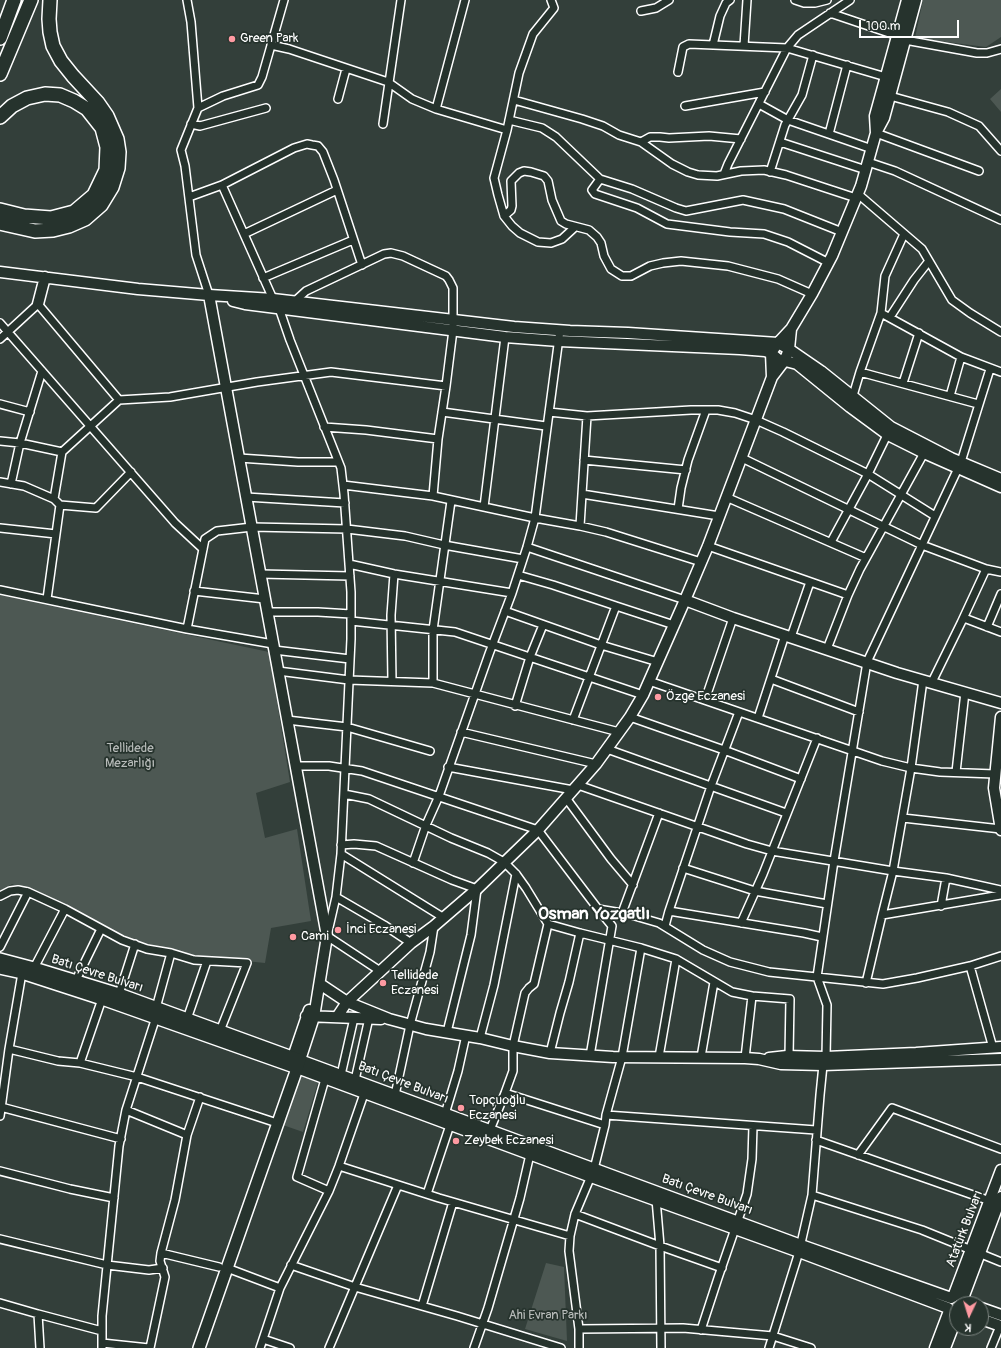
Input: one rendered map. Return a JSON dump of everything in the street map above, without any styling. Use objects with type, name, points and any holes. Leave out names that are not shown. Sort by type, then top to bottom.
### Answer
[{"type":"highway","points":[[0,12],[6,0]]},
{"type":"highway","points":[[0,38],[14,0]]},
{"type":"highway","points":[[0,74],[31,0]]},
{"type":"highway","points":[[0,223],[35,230],[52,230],[69,226],[85,219],[101,205],[112,187],[118,168],[119,152],[117,139],[107,116],[98,103],[61,61],[54,46],[50,32],[50,0]]},
{"type":"highway","points":[[0,117],[12,106],[27,98],[45,94],[60,95],[87,109],[102,128],[107,147],[106,170],[94,195],[74,212],[51,218],[24,216],[0,210]]},
{"type":"main road","points":[[772,377],[771,353],[791,328],[812,294],[829,262],[857,196],[876,132],[884,118],[890,96],[902,38],[907,0]]},
{"type":"main road","points":[[876,132],[875,116],[886,77],[916,0]]},
{"type":"main road","points":[[0,272],[138,289],[273,299],[452,325],[505,337],[559,342],[765,351],[778,358],[797,364],[889,431],[924,454],[1001,479]]},
{"type":"main road","points":[[38,304],[45,277]]},
{"type":"main road","points":[[209,295],[245,304],[452,325],[628,333],[778,343],[821,371],[851,402]]},
{"type":"main road","points":[[193,1348],[223,1268],[310,1017],[320,984],[327,936],[209,295]]},
{"type":"main road","points":[[337,1017],[347,1002],[380,971],[411,943],[444,918],[477,889],[538,830],[596,764],[630,717],[650,681],[708,546],[718,516],[742,458],[772,377],[786,360],[789,349],[791,328]]},
{"type":"main road","points":[[889,431],[930,448],[1001,487]]},
{"type":"main road","points":[[685,600],[733,618],[897,673],[1001,703]]},
{"type":"main road","points":[[1001,717],[994,774],[1001,829]]},
{"type":"main road","name":"Batı Çevre Bulvarı","points":[[0,959],[76,980],[119,994],[156,1013],[295,1062],[355,1080],[445,1114],[490,1135],[592,1173],[800,1248],[949,1297]]},
{"type":"main road","name":"Batı Çevre Bulvarı","points":[[0,968],[22,973],[102,999],[156,1013],[188,1019],[295,1062],[324,1079],[450,1125],[490,1135]]},
{"type":"main road","points":[[320,984],[347,1002],[389,1019],[410,1025],[466,1035],[513,1046],[590,1056],[745,1058],[759,1059],[781,1064],[997,1047]]},
{"type":"main road","points":[[310,1017],[389,1019]]},
{"type":"main road","points":[[759,1059],[789,1056],[825,1061],[1001,1059]]},
{"type":"main road","name":"Atatürk Bulvarı","points":[[962,1296],[975,1252],[997,1202],[1001,1170]]},
{"type":"main road","name":"Batı Çevre Bulvarı","points":[[592,1173],[656,1199],[737,1225]]},
{"type":"main road","name":"Batı Çevre Bulvarı","points":[[800,1248],[949,1310]]},
{"type":"main road","points":[[199,1348],[223,1268]]},
{"type":"main road","points":[[989,1314],[1001,1322]]},
{"type":"main road","points":[[935,1348],[949,1320]]},
{"type":"main road","points":[[989,1320],[1001,1322]]},
{"type":"main road","points":[[945,1348],[949,1330]]},
{"type":"street","points":[[187,0],[191,22],[198,108],[181,150],[189,197],[196,255],[209,295]]},
{"type":"street","points":[[198,108],[223,96],[258,85],[262,77],[284,0]]},
{"type":"street","points":[[383,124],[401,0]]},
{"type":"street","points":[[436,109],[465,0]]},
{"type":"street","points":[[552,0],[554,8],[533,34],[519,73],[507,130],[494,178],[504,216],[512,226],[538,242],[551,243],[562,239],[575,227]]},
{"type":"street","points":[[641,11],[656,8],[669,0]]},
{"type":"street","points":[[713,45],[720,16],[726,3],[730,0]]},
{"type":"street","points":[[744,46],[747,0]]},
{"type":"street","points":[[795,0],[804,3],[815,3],[827,0]]},
{"type":"street","points":[[724,174],[787,48],[798,35],[811,28],[850,0]]},
{"type":"street","points":[[830,13],[902,38],[977,53],[987,53],[1001,49]]},
{"type":"street","points":[[678,72],[683,47],[689,44],[787,48],[886,77]]},
{"type":"street","points":[[271,45],[289,49],[388,82],[412,99],[436,109],[507,130]]},
{"type":"street","points":[[770,172],[785,125],[802,95],[814,56]]},
{"type":"street","points":[[829,134],[847,65]]},
{"type":"street","points":[[338,99],[346,69]]},
{"type":"street","points":[[685,106],[765,92]]},
{"type":"street","points":[[890,96],[948,112],[979,126],[1001,150]]},
{"type":"street","points":[[514,100],[603,126],[619,135],[641,142],[672,164],[698,175],[717,176],[741,171],[764,170],[857,196],[922,250],[952,300],[970,314],[1001,332]]},
{"type":"street","points":[[760,104],[788,120],[872,149]]},
{"type":"street","points":[[191,124],[200,126],[266,108]]},
{"type":"street","points":[[509,120],[542,128],[556,137],[600,179],[632,189],[676,208],[686,211],[743,200],[784,209],[842,232]]},
{"type":"street","points":[[876,132],[979,171]]},
{"type":"street","points":[[641,142],[650,137],[669,138],[709,136],[742,139]]},
{"type":"street","points":[[780,142],[867,166],[896,171],[1001,220]]},
{"type":"street","points":[[189,197],[222,184],[294,148],[307,144],[318,146],[323,152],[362,265]]},
{"type":"street","points":[[504,216],[511,210],[512,206],[511,181],[519,173],[531,172],[544,176],[548,181],[552,200],[561,221],[575,227],[589,230],[597,237],[601,243],[604,256],[611,269],[622,276],[631,276],[650,266],[681,261],[728,266],[778,279],[812,294]]},
{"type":"street","points":[[600,179],[592,190],[596,194],[637,208],[667,224],[730,232],[764,234],[788,242],[829,262]]},
{"type":"street","points":[[222,184],[273,299]]},
{"type":"street","points":[[244,234],[337,190]]},
{"type":"street","points":[[851,402],[881,312],[885,276],[904,234]]},
{"type":"street","points":[[263,278],[354,240]]},
{"type":"street","points":[[294,302],[306,291],[384,254],[391,253],[403,256],[446,276],[450,280],[453,288],[452,325],[446,386],[438,439],[433,496]]},
{"type":"street","points":[[890,317],[914,280],[929,261]]},
{"type":"street","points":[[0,339],[38,304],[119,400]]},
{"type":"street","points":[[280,308],[304,376],[341,468],[347,529],[351,617],[344,794],[341,854],[336,897],[327,936],[380,971]]},
{"type":"street","points":[[881,312],[961,357],[1001,372]]},
{"type":"street","points":[[0,323],[175,523],[203,549]]},
{"type":"street","points":[[413,863],[492,644],[512,593],[527,547],[534,518],[560,330]]},
{"type":"street","points":[[903,383],[919,333]]},
{"type":"street","points":[[484,507],[505,337]]},
{"type":"street","points":[[950,396],[961,357]]},
{"type":"street","points":[[769,1348],[800,1248],[812,1195],[816,1130],[825,1061],[827,1005],[817,977],[827,904],[867,662],[959,465],[990,369]]},
{"type":"street","points":[[11,484],[20,443],[42,371]]},
{"type":"street","points":[[54,500],[62,452],[119,400],[170,397],[331,372],[446,386]]},
{"type":"street","points":[[860,372],[978,404]]},
{"type":"street","points":[[0,404],[30,412]]},
{"type":"street","points":[[549,412],[587,416],[706,410],[724,411],[756,420],[868,474],[935,516]]},
{"type":"street","points":[[678,510],[686,470],[706,410]]},
{"type":"street","points":[[442,412],[546,426]]},
{"type":"street","points":[[580,526],[587,416]]},
{"type":"street","points":[[324,427],[366,430],[438,439]]},
{"type":"street","points":[[831,542],[868,474],[889,431]]},
{"type":"street","points":[[0,441],[20,443],[62,452]]},
{"type":"street","points":[[827,649],[848,595],[866,558],[924,454]]},
{"type":"street","points":[[239,458],[298,462],[338,462]]},
{"type":"street","points":[[742,458],[922,545],[986,570],[1001,572]]},
{"type":"street","points":[[584,460],[686,470]]},
{"type":"street","points":[[0,482],[24,486],[54,500],[60,505],[96,508],[131,472]]},
{"type":"street","points":[[343,485],[433,496],[534,518],[580,526],[606,532],[701,562]]},
{"type":"street","points":[[582,494],[718,516]]},
{"type":"street","points":[[246,497],[345,503]]},
{"type":"street","points":[[726,497],[866,558]]},
{"type":"street","points":[[433,683],[433,630],[451,501]]},
{"type":"street","points":[[46,600],[60,505]]},
{"type":"street","points":[[187,629],[205,539],[217,531],[252,527],[347,529],[405,536],[444,545],[523,559]]},
{"type":"street","points":[[0,528],[56,534]]},
{"type":"street","points":[[708,546],[848,595]]},
{"type":"street","points":[[527,547],[685,600]]},
{"type":"street","points":[[349,564],[394,574],[512,593]]},
{"type":"street","points":[[866,983],[893,871],[928,681],[964,618],[986,570]]},
{"type":"street","points":[[260,574],[350,576]]},
{"type":"street","points":[[392,681],[391,626],[394,574]]},
{"type":"street","points":[[518,575],[674,625]]},
{"type":"street","points":[[758,718],[771,679],[810,582]]},
{"type":"street","points":[[0,590],[274,647],[350,659]]},
{"type":"street","points":[[194,591],[265,599]]},
{"type":"street","points":[[987,627],[1001,594]]},
{"type":"street","points":[[573,720],[616,606]]},
{"type":"street","points":[[505,611],[601,645],[658,662]]},
{"type":"street","points":[[267,612],[351,617],[391,626],[455,632],[643,695]]},
{"type":"street","points":[[705,700],[733,618]]},
{"type":"street","points":[[964,618],[1001,632]]},
{"type":"street","points":[[515,706],[530,657],[543,625]]},
{"type":"street","points":[[278,672],[349,680],[433,683],[475,693],[515,706],[619,732]]},
{"type":"street","points":[[771,679],[859,712]]},
{"type":"street","points":[[650,681],[882,761],[911,768],[994,774]]},
{"type":"street","points":[[956,772],[965,692]]},
{"type":"street","points":[[665,926],[711,786],[739,712]]},
{"type":"street","points":[[630,717],[801,779]]},
{"type":"street","points":[[287,720],[347,727],[430,751]]},
{"type":"street","points":[[461,732],[596,764]]},
{"type":"street","points":[[741,923],[772,851],[817,738]]},
{"type":"street","points":[[607,749],[786,813]]},
{"type":"street","points":[[296,766],[329,766],[362,771],[538,830],[612,926],[590,1056]]},
{"type":"street","points":[[448,767],[576,787],[772,851],[893,871],[946,878],[1001,890]]},
{"type":"street","points":[[344,794],[369,800],[426,825],[451,838],[488,853],[504,862],[516,874],[526,888],[548,924],[641,948],[676,959],[732,992],[752,996],[790,999],[789,1056]]},
{"type":"street","points":[[566,798],[611,859],[633,885]]},
{"type":"street","points":[[622,913],[659,813]]},
{"type":"street","points":[[903,818],[1001,829]]},
{"type":"street","points":[[341,845],[354,844],[376,846],[452,880],[477,889],[470,935],[447,1032]]},
{"type":"street","points":[[341,854],[444,918]]},
{"type":"street","points":[[683,868],[755,891],[827,904]]},
{"type":"street","points":[[480,1038],[494,985],[516,874]]},
{"type":"street","points":[[941,906],[946,878]]},
{"type":"street","points":[[0,896],[10,890],[28,892],[65,909],[122,940],[148,949],[171,953],[194,960],[247,963],[220,1031]]},
{"type":"street","points":[[0,947],[28,892]]},
{"type":"street","points":[[882,915],[1001,895]]},
{"type":"street","points":[[336,897],[384,925],[411,943]]},
{"type":"street","points":[[0,1116],[2,1107],[4,1064],[9,1049],[22,973],[34,968],[65,909]]},
{"type":"street","points":[[598,909],[622,913],[659,923],[703,950],[730,962],[769,972],[883,984],[970,966],[1001,956]]},
{"type":"street","points":[[669,911],[822,937]]},
{"type":"street","points":[[490,1135],[512,1070],[513,1046],[525,993],[534,984],[548,924]]},
{"type":"street","points":[[395,1095],[410,1025],[430,952],[434,926]]},
{"type":"street","points":[[76,980],[101,929]]},
{"type":"street","points":[[550,1052],[569,982],[580,933]]},
{"type":"street","points":[[119,994],[135,944]]},
{"type":"street","points":[[579,1348],[579,1329],[569,1251],[570,1236],[575,1214],[592,1173],[622,1057],[641,948]]},
{"type":"street","points":[[171,953],[156,1013],[126,1110],[121,1139],[107,1265],[102,1316],[102,1345],[149,1348],[165,1277],[160,1261],[161,1253],[175,1200],[187,1135],[200,1097]]},
{"type":"street","points":[[659,1057],[676,959]]},
{"type":"street","points":[[188,1019],[207,961]]},
{"type":"street","points":[[970,966],[997,1047]]},
{"type":"street","points":[[702,1057],[714,982]]},
{"type":"street","points":[[745,1058],[752,996]]},
{"type":"street","points":[[80,1063],[102,999]]},
{"type":"street","points":[[341,1075],[354,1018]]},
{"type":"street","points":[[355,1080],[369,1018]]},
{"type":"street","points":[[427,1194],[450,1125],[445,1114],[458,1070],[466,1035]]},
{"type":"street","points":[[9,1049],[58,1061],[80,1063],[137,1077],[273,1122]]},
{"type":"street","points":[[324,1079],[297,1176],[329,1190]]},
{"type":"street","points":[[505,1093],[605,1125]]},
{"type":"street","points":[[260,1348],[280,1288],[329,1190],[364,1094]]},
{"type":"street","points":[[2,1107],[121,1139]]},
{"type":"street","points":[[858,1155],[892,1108],[1001,1149]]},
{"type":"street","points":[[126,1110],[187,1135]]},
{"type":"street","points":[[606,1115],[816,1130]]},
{"type":"street","points":[[701,1330],[747,1194],[750,1180],[753,1126]]},
{"type":"street","points":[[816,1140],[997,1202]]},
{"type":"street","points":[[474,1348],[513,1220],[531,1150]]},
{"type":"street","points":[[339,1166],[453,1202],[570,1236]]},
{"type":"street","points":[[0,1171],[70,1189],[114,1198]]},
{"type":"street","points":[[329,1348],[398,1185]]},
{"type":"street","points":[[812,1195],[922,1230],[1001,1262]]},
{"type":"street","points":[[656,1199],[660,1246],[661,1348]]},
{"type":"street","points":[[422,1306],[453,1202]]},
{"type":"street","points":[[575,1214],[722,1268]]},
{"type":"street","points":[[0,1239],[107,1265],[149,1270],[163,1268]]},
{"type":"street","points":[[161,1253],[223,1268],[280,1288]]},
{"type":"street","points":[[291,1265],[355,1287],[561,1348]]},
{"type":"street","points":[[0,1303],[102,1331]]},
{"type":"street","points":[[38,1314],[40,1348]]},
{"type":"street","points":[[992,1348],[1001,1322]]},
{"type":"street","points":[[579,1329],[661,1328],[701,1330],[773,1336],[810,1348]]},
{"type":"street","points":[[263,1339],[290,1348]]},
{"type":"green space","points":[[923,0],[1001,0],[1001,37],[986,47],[915,38]]},
{"type":"green space","points":[[1001,89],[1001,112],[990,99]]},
{"type":"green space","name":"Tellidede Mezarlığı","points":[[0,595],[269,652],[290,782],[256,793],[265,838],[297,829],[311,921],[271,928],[265,963],[197,956],[124,938],[51,901],[12,884],[0,892]]},
{"type":"green space","points":[[295,1072],[319,1079],[303,1132],[280,1124]]},
{"type":"green space","name":"Ahi Evran Parkı","points":[[546,1263],[564,1267],[567,1341],[525,1329]]},
{"type":"place","name":"Green Park","points":[[232,39]]},
{"type":"place","name":"Özge Eczanesi","points":[[658,697]]},
{"type":"place","name":"İnci Eczanesi","points":[[338,930]]},
{"type":"place","name":"Cami","points":[[293,937]]},
{"type":"place","name":"Tellidede Eczanesi","points":[[383,983]]},
{"type":"place","name":"Topçuoğlu Eczanesi","points":[[461,1108]]},
{"type":"place","name":"Zeybek Eczanesi","points":[[456,1141]]},
{"type":"district","name":"Osman Yozgatlı","points":[[594,915]]}]
